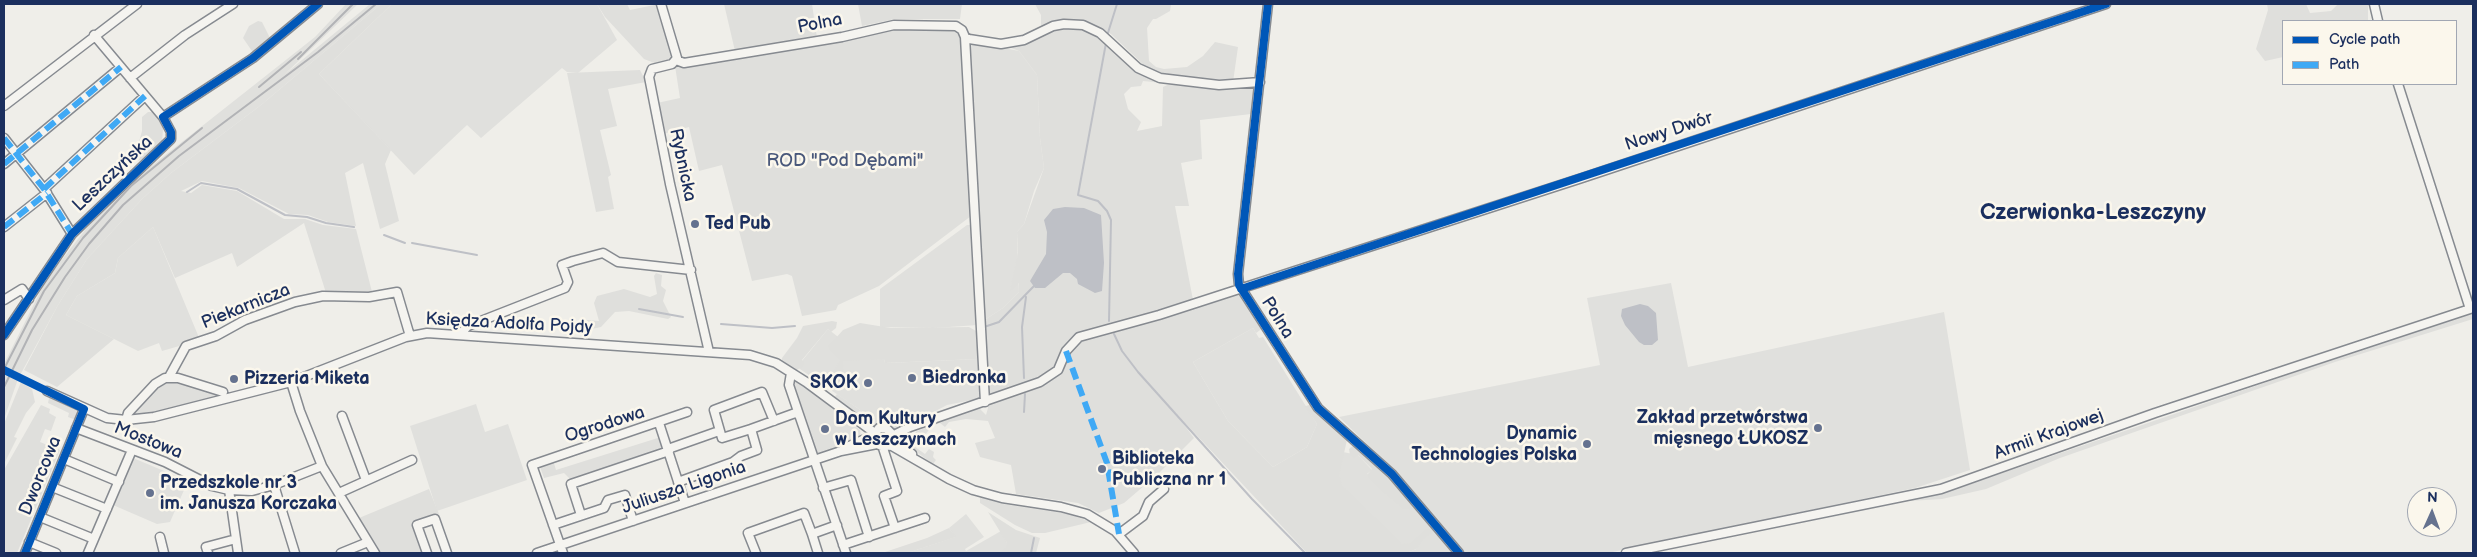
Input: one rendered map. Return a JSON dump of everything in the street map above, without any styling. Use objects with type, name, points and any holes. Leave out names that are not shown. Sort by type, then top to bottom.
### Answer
[{"type":"street","points":[[4,106],[94,35],[137,4]]},
{"type":"street","points":[[130,78],[185,35],[233,4]]},
{"type":"street","name":"Leszczyńska","points":[[4,336],[72,234],[171,139],[171,132],[163,117],[253,58],[318,4]]},
{"type":"street","points":[[661,4],[677,50],[676,60]]},
{"type":"street","name":"Polna","points":[[1268,4],[1238,274],[1241,288],[1318,408],[1392,474],[1459,553]]},
{"type":"street","name":"Nowy Dwór","points":[[1241,288],[1582,178],[2106,4]]},
{"type":"street","points":[[2374,4],[2378,20]]},
{"type":"street","name":"Polna","points":[[676,60],[684,63],[842,37],[894,25],[956,26],[962,30],[965,37],[986,42],[1008,43],[1029,38],[1053,26],[1064,24],[1085,26],[1107,38],[1138,68],[1160,78],[1219,86],[1260,82]]},
{"type":"street","points":[[94,35],[163,117]]},
{"type":"street","points":[[965,37],[984,402]]},
{"type":"street","name":"Rybnicka","points":[[676,60],[672,64],[654,68],[648,75],[670,184],[709,352]]},
{"type":"street","points":[[4,164],[121,67]]},
{"type":"street","points":[[2398,85],[2472,309]]},
{"type":"street","points":[[4,228],[46,191],[145,96]]},
{"type":"street","points":[[4,138],[18,153],[46,191],[72,234]]},
{"type":"street","points":[[459,335],[468,326],[565,288],[568,282],[562,265],[573,261],[603,253],[618,262],[691,270]]},
{"type":"street","name":"Polna","points":[[887,440],[910,427],[1040,382],[1058,370],[1066,351],[1079,337],[1159,315],[1241,288]]},
{"type":"street","points":[[4,300],[22,289],[29,299]]},
{"type":"street","name":"Piekarnicza","points":[[126,420],[128,413],[155,384],[169,376],[186,346],[216,336],[245,320],[295,302],[323,296],[369,297],[397,292],[410,336]]},
{"type":"street","name":"Armii Krajowej","points":[[1626,553],[1942,489],[2155,413],[2472,309]]},
{"type":"street","name":"Księdza Adolfa Pojdy","points":[[47,391],[84,410],[107,418],[126,420],[165,415],[291,382],[410,336],[432,333],[751,355],[776,363],[851,415],[860,424],[872,431],[874,435]]},
{"type":"street","points":[[791,373],[790,385],[798,412],[844,549],[869,537],[925,518]]},
{"type":"street","points":[[169,376],[223,392]]},
{"type":"street","points":[[291,382],[300,411],[322,466],[375,553]]},
{"type":"street","points":[[774,421],[762,392],[714,410],[722,438],[774,421],[798,412]]},
{"type":"street","name":"Dworcowa","points":[[25,553],[84,410]]},
{"type":"street","name":"Ogrodowa","points":[[553,525],[532,465],[687,412]]},
{"type":"street","name":"Księdza Adolfa Pojdy","points":[[851,415],[879,428],[886,428],[887,440]]},
{"type":"street","points":[[342,416],[366,480]]},
{"type":"street","points":[[659,423],[685,503]]},
{"type":"street","points":[[859,442],[863,434],[860,424]]},
{"type":"street","name":"Polna","points":[[887,440],[910,427]]},
{"type":"street","name":"Mostowa","points":[[76,428],[165,462],[203,482],[229,490],[252,491],[274,485],[322,466]]},
{"type":"street","points":[[678,482],[733,462],[741,456],[757,450],[751,428]]},
{"type":"street","points":[[879,428],[874,435],[899,444],[932,469]]},
{"type":"street","points":[[581,515],[571,484],[719,431]]},
{"type":"street","points":[[899,444],[900,433]]},
{"type":"street","name":"Juliusza Ligonia","points":[[537,553],[562,549],[633,521],[814,460],[874,435]]},
{"type":"street","points":[[887,440],[958,484],[988,494],[1080,511],[1101,521],[1119,534],[1133,553]]},
{"type":"street","points":[[887,440],[897,491],[884,496],[895,528]]},
{"type":"street","name":"Juliusza Ligonia","points":[[841,450],[887,440]]},
{"type":"street","points":[[88,553],[132,450]]},
{"type":"street","points":[[64,459],[119,482]]},
{"type":"street","points":[[338,493],[412,460]]},
{"type":"street","points":[[823,488],[851,480],[869,537]]},
{"type":"street","points":[[274,485],[295,553]]},
{"type":"street","points":[[52,486],[107,509]]},
{"type":"street","points":[[1119,534],[1143,516],[1149,502],[1164,489]]},
{"type":"street","points":[[229,490],[238,553]]},
{"type":"street","points":[[562,549],[553,525],[604,508],[608,500],[625,494],[633,521]]},
{"type":"street","points":[[756,553],[748,533],[804,513],[818,553]]},
{"type":"street","points":[[40,517],[94,539]]},
{"type":"street","points":[[427,553],[417,525],[435,519],[447,553]]},
{"type":"street","points":[[812,534],[836,525]]},
{"type":"street","points":[[160,538],[164,553]]},
{"type":"street","points":[[208,553],[206,547],[236,539]]},
{"type":"street","points":[[29,542],[56,553]]},
{"type":"street","points":[[341,553],[368,542]]},
{"type":"shaded area","points":[[346,4],[358,4],[285,74],[370,4],[381,4],[261,105],[171,173],[142,199],[87,259],[58,305],[18,379],[4,419],[4,364],[46,280],[92,221],[135,179],[315,37]]},
{"type":"shaded area","points":[[392,4],[597,4],[617,40],[578,73],[567,72],[562,68],[481,138],[467,125],[414,175],[319,74]]},
{"type":"shaded area","points":[[973,42],[1019,51],[1037,75],[1040,138],[1044,168],[1034,191],[1024,224],[1017,232],[1019,292],[1003,308],[986,319],[981,330],[970,45]]},
{"type":"shaded area","points":[[1065,207],[1084,208],[1101,215],[1104,263],[1102,291],[1095,293],[1078,284],[1077,279],[1070,273],[1063,273],[1045,288],[1035,288],[1030,281],[1046,254],[1047,232],[1044,220],[1053,209]]},
{"type":"shaded area","points":[[967,225],[972,225],[978,325],[934,328],[880,327],[880,289]]},
{"type":"shaded area","points":[[153,227],[200,340],[162,351],[159,343],[138,351],[66,315],[77,296],[115,273],[118,258]]},
{"type":"shaded area","points":[[1671,283],[1688,367],[1944,312],[1970,470],[1915,488],[1608,553],[1461,553],[1397,473],[1339,417],[1600,365],[1587,298]]},
{"type":"shaded area","points":[[1640,304],[1648,306],[1656,313],[1658,340],[1652,345],[1644,345],[1639,342],[1625,325],[1621,316],[1622,309]]},
{"type":"shaded area","points":[[1253,328],[1259,338],[1263,337],[1317,424],[1307,447],[1273,467],[1228,421],[1193,362]]},
{"type":"shaded area","points":[[828,329],[842,340],[884,358],[885,363],[978,359],[982,398],[947,405],[924,417],[875,420],[797,367]]},
{"type":"shaded area","points":[[476,404],[485,432],[508,424],[527,480],[437,511],[410,426]]},
{"type":"shaded area","points":[[1343,452],[1358,455],[1372,470],[1367,474],[1416,507],[1455,553],[1407,553],[1416,549],[1404,551],[1339,486],[1337,478]]},
{"type":"shaded area","name":"Przedszkole nr 3 im. Janusza Korczaka","points":[[133,458],[188,481],[170,522],[157,524],[113,505]]},
{"type":"shaded area","points":[[966,514],[984,537],[965,549],[966,551],[1001,531],[1010,549],[1002,553],[907,553],[955,537],[949,528]]},
{"type":"green space","points":[[381,4],[392,4],[319,74],[391,150],[385,164],[399,221],[380,229],[363,163],[345,173],[356,226],[328,222],[308,215],[289,214],[239,188],[202,181],[181,191],[191,193],[202,185],[237,191],[284,219],[305,219],[323,225],[356,229],[372,292],[326,293],[304,223],[237,267],[232,253],[175,278],[153,227],[118,258],[115,273],[77,296],[66,315],[114,339],[57,387],[24,370],[58,305],[87,259],[142,199],[171,173],[261,105]]},
{"type":"green space","points":[[597,4],[627,4],[630,10],[659,4],[675,51],[673,61],[657,64],[644,59],[605,17]]},
{"type":"green space","points":[[724,4],[812,4],[817,38],[735,51]]},
{"type":"green space","points":[[858,4],[962,4],[960,19],[895,19],[862,26]]},
{"type":"green space","points":[[1035,4],[1171,4],[1170,11],[1153,19],[1147,28],[1149,61],[1156,67],[1164,69],[1187,67],[1203,56],[1215,42],[1238,47],[1233,82],[1175,78],[1148,69],[1111,34],[1100,29],[1082,22],[1059,20],[1041,26],[1041,15]]},
{"type":"green space","points":[[2267,4],[2306,4],[2310,13],[2331,11],[2338,4],[2368,4],[2368,20],[2282,20],[2282,57],[2265,61],[2256,49],[2268,10]]},
{"type":"green space","points":[[258,21],[262,22],[271,40],[254,54],[243,38],[249,26]]},
{"type":"green space","points":[[1059,27],[1086,29],[1100,36],[1142,74],[1163,81],[1163,83],[1143,81],[1141,86],[1131,87],[1124,94],[1128,109],[1141,122],[1137,131],[1162,126],[1163,87],[1172,83],[1219,88],[1256,86],[1251,114],[1200,120],[1202,159],[1181,163],[1189,206],[1175,206],[1193,300],[1239,292],[1263,328],[1256,333],[1253,328],[1193,362],[1228,421],[1273,467],[1307,447],[1317,424],[1306,408],[1303,407],[1312,404],[1347,440],[1339,475],[1342,486],[1402,544],[1411,543],[1427,529],[1433,529],[1433,532],[1423,539],[1416,549],[1407,553],[1307,553],[1173,410],[1194,438],[1159,473],[1124,503],[1099,513],[1078,503],[1016,494],[1011,465],[980,457],[975,443],[995,438],[988,421],[966,419],[949,422],[945,427],[940,423],[932,426],[921,440],[915,432],[932,425],[932,423],[978,407],[986,415],[988,408],[981,330],[986,319],[1003,308],[1019,292],[1019,283],[1010,291],[1018,253],[1017,232],[1024,224],[1044,168],[1040,138],[1037,75],[1019,51],[1009,47],[1036,39]]},
{"type":"green space","name":"ROD \"Pod Dębami\"","points":[[895,28],[953,29],[962,35],[971,216],[879,286],[838,305],[836,310],[802,316],[792,276],[787,274],[752,281],[722,165],[699,171],[689,127],[663,134],[657,103],[680,98],[675,66]]},
{"type":"green space","points":[[640,70],[646,82],[608,89],[617,126],[600,130],[611,175],[608,177],[614,209],[596,212],[567,73]]},
{"type":"green space","points":[[148,112],[154,112],[161,121],[163,129],[162,142],[143,159],[135,162],[142,131],[142,117]]},
{"type":"green space","points":[[656,273],[662,275],[661,286],[666,290],[663,301],[671,317],[668,319],[629,311],[615,312],[601,327],[587,330],[583,326],[587,320],[599,321],[594,303],[597,296],[624,289],[650,297],[657,294],[654,276]]},
{"type":"green space","points":[[2473,311],[2473,319],[2335,362],[2060,458],[1986,489],[1942,499],[1893,502],[1962,487]]},
{"type":"green space","points":[[832,321],[837,322],[836,328],[831,332],[828,329],[802,360],[805,364],[803,366],[797,370],[782,363],[782,358],[797,338],[803,326]]},
{"type":"green space","points":[[860,323],[891,328],[969,327],[976,331],[978,359],[885,363],[884,359],[843,361],[844,386],[831,377],[840,360],[828,347],[843,330]]},
{"type":"green space","points":[[794,380],[798,380],[831,404],[841,416],[860,430],[861,437],[835,450],[815,456],[792,387]]},
{"type":"green space","points":[[21,382],[32,389],[35,402],[26,413],[14,437],[17,438],[4,464],[4,424]]},
{"type":"green space","points":[[165,382],[179,382],[217,394],[218,397],[157,413],[132,415],[153,389]]},
{"type":"green space","points":[[837,394],[875,420],[925,419],[895,428],[876,425],[834,398]]},
{"type":"green space","points":[[49,398],[77,410],[76,420],[68,417],[69,413],[48,403]]},
{"type":"green space","points":[[41,405],[50,409],[49,413],[56,417],[51,431],[45,429],[40,442],[60,450],[17,553],[4,553],[4,470]]},
{"type":"green space","points":[[910,434],[911,437],[908,442],[925,454],[929,449],[934,452],[933,457],[936,460],[933,464],[907,445],[906,437]]},
{"type":"green space","points":[[661,437],[664,451],[572,481],[564,473],[544,478],[539,464],[553,460],[556,470]]},
{"type":"green space","points":[[1354,445],[1389,476],[1417,510],[1404,509],[1380,489],[1367,475],[1372,469],[1358,455],[1354,459],[1350,455],[1349,449]]},
{"type":"green space","points":[[62,449],[65,450],[22,553],[19,553]]},
{"type":"green space","points":[[429,489],[439,514],[415,522],[425,553],[379,553],[359,518]]},
{"type":"green space","points":[[980,497],[1003,504],[1069,514],[1091,522],[1045,533],[1032,533],[1015,525],[980,503]]},
{"type":"green space","points":[[988,512],[1016,530],[1040,538],[1036,553],[1000,553],[1006,548],[1007,543]]},
{"type":"green space","points":[[949,528],[956,537],[907,553],[882,553],[927,538]]},
{"type":"waterway","points":[[1107,36],[1117,4]]},
{"type":"waterway","points":[[1106,43],[1078,195],[1098,201],[1107,211],[1111,220],[1109,321]]},
{"type":"waterway","points":[[187,192],[201,183],[237,189],[285,215],[307,217],[326,223],[354,227]]},
{"type":"waterway","points":[[384,235],[405,243]]},
{"type":"waterway","points":[[412,243],[477,255]]},
{"type":"waterway","points":[[984,327],[999,322],[1034,286]]},
{"type":"waterway","points":[[1024,378],[1022,327],[1026,297]]},
{"type":"waterway","points":[[639,309],[683,317]]},
{"type":"waterway","points":[[721,324],[772,328],[795,326]]},
{"type":"waterway","points":[[1114,334],[1122,351],[1138,372],[1252,499],[1305,553]]},
{"type":"waterway","points":[[1024,412],[1025,394]]},
{"type":"waterway","points":[[1031,553],[1034,538]]},
{"type":"railway","points":[[298,59],[353,4]]},
{"type":"railway","points":[[4,387],[32,330],[65,277],[89,244],[123,205],[179,156],[318,52],[376,4]]},
{"type":"railway","points":[[259,87],[301,52]]},
{"type":"railway","points":[[4,369],[44,291],[83,238],[131,186],[202,128]]},
{"type":"marked path","points":[[4,164],[121,67]]},
{"type":"marked path","points":[[44,189],[145,96]]},
{"type":"marked path","points":[[4,138],[44,189],[72,234]]},
{"type":"marked path","points":[[4,227],[47,193]]},
{"type":"marked path","points":[[1066,351],[1107,463],[1119,534]]},
{"type":"cycle path","points":[[4,335],[72,234],[171,139],[171,132],[163,117],[253,58],[318,4]]},
{"type":"cycle path","points":[[1268,4],[1238,274],[1239,285],[1318,408],[1392,474],[1459,553]]},
{"type":"cycle path","points":[[1241,289],[2106,4]]},
{"type":"cycle path","points":[[4,370],[84,409],[25,553]]},
{"type":"place","name":"Ted Pub","points":[[695,224]]},
{"type":"place","name":"Biedronka","points":[[912,378]]},
{"type":"place","name":"Pizzeria Miketa","points":[[234,379]]},
{"type":"place","name":"SKOK","points":[[868,383]]},
{"type":"place","name":"Zakład przetwórstwa mięsnego ŁUKOSZ","points":[[1818,428]]},
{"type":"place","name":"Dom Kultury w Leszczynach","points":[[825,429]]},
{"type":"place","name":"Dynamic Technologies Polska","points":[[1587,444]]},
{"type":"place","name":"Biblioteka Publiczna nr 1","points":[[1102,469]]},
{"type":"place","name":"Przedszkole nr 3 im. Janusza Korczaka","points":[[150,493]]},
{"type":"district","name":"Czerwionka-Leszczyny","points":[[2093,213]]}]
